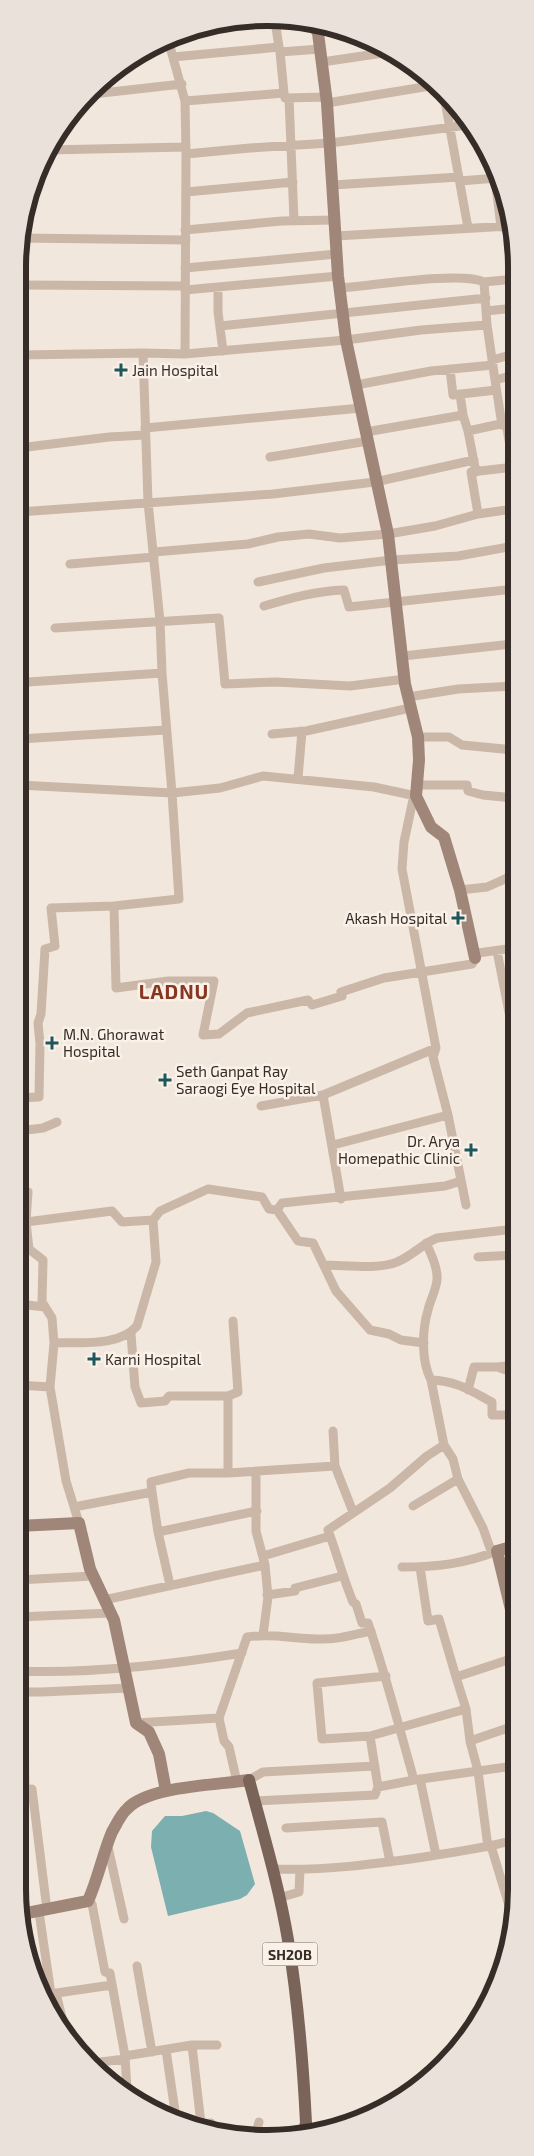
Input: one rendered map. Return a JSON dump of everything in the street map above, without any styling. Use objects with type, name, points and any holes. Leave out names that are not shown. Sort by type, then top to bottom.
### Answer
[{"type":"main road","name":"SH20B","points":[[243,1781],[255,1802],[273,1868],[288,1940],[302,2046],[305,2127]]},
{"type":"street","points":[[276,27],[287,96],[294,220]]},
{"type":"street","points":[[317,32],[327,100],[336,254],[342,313],[375,482],[388,534],[405,679],[418,737],[416,792],[404,842],[402,869],[436,1048],[433,1057],[448,1115],[466,1205]]},
{"type":"street","points":[[171,47],[185,101],[184,354]]},
{"type":"street","points":[[174,57],[320,49]]},
{"type":"street","points":[[322,62],[378,54]]},
{"type":"street","points":[[101,93],[182,84]]},
{"type":"street","points":[[185,101],[287,96],[327,100],[426,86]]},
{"type":"street","points":[[446,106],[468,228]]},
{"type":"street","points":[[57,150],[186,150],[330,143],[462,126]]},
{"type":"street","points":[[333,186],[490,178]]},
{"type":"street","points":[[186,192],[293,182]]},
{"type":"street","points":[[498,200],[501,227]]},
{"type":"street","points":[[28,238],[185,235],[294,220],[335,220]]},
{"type":"street","points":[[336,236],[504,227]]},
{"type":"street","points":[[185,268],[336,254]]},
{"type":"street","points":[[26,285],[185,288],[438,278],[478,279],[484,282],[508,280]]},
{"type":"street","points":[[468,431],[508,423],[496,390],[487,326],[484,282]]},
{"type":"street","points":[[218,287],[223,351]]},
{"type":"street","points":[[220,326],[486,298]]},
{"type":"street","points":[[486,311],[508,309]]},
{"type":"street","points":[[26,355],[184,354],[346,340],[422,330],[487,326]]},
{"type":"street","points":[[26,1098],[38,1097],[40,1044],[38,1023],[41,1014],[45,949],[55,946],[51,908],[114,906],[179,899],[162,673],[160,621],[148,502],[143,353]]},
{"type":"street","points":[[356,385],[492,362],[508,356]]},
{"type":"street","points":[[450,369],[453,395],[496,390]]},
{"type":"street","points":[[495,380],[508,377]]},
{"type":"street","points":[[460,394],[476,472]]},
{"type":"street","points":[[26,447],[145,431],[361,408]]},
{"type":"street","points":[[270,457],[463,415]]},
{"type":"street","points":[[26,511],[273,494],[375,482],[474,460]]},
{"type":"street","points":[[478,514],[471,472],[508,469]]},
{"type":"street","points":[[70,564],[248,544],[309,534],[340,538],[388,534],[435,526],[478,514],[508,510]]},
{"type":"street","points":[[258,582],[324,568],[392,560],[458,556],[508,547]]},
{"type":"street","points":[[264,606],[299,596],[344,590],[349,607],[508,590]]},
{"type":"street","points":[[55,628],[219,618],[225,684],[276,682],[350,686],[405,679]]},
{"type":"street","points":[[403,656],[508,642]]},
{"type":"street","points":[[26,683],[162,673]]},
{"type":"street","points":[[272,734],[302,732],[458,689],[508,686]]},
{"type":"street","points":[[26,739],[166,730]]},
{"type":"street","points":[[298,778],[302,732]]},
{"type":"street","points":[[418,737],[449,738],[462,745],[508,749]]},
{"type":"street","points":[[26,785],[172,793],[220,788],[263,776],[298,778],[416,792],[467,785],[468,791],[483,795],[508,797]]},
{"type":"street","points":[[416,792],[431,827],[444,837],[460,890],[475,958]]},
{"type":"street","points":[[460,890],[487,887],[508,878]]},
{"type":"street","points":[[114,906],[116,988],[168,981],[214,981],[203,1035],[220,1034],[247,1013],[308,1000],[312,1004],[342,996],[342,992],[384,978],[472,964],[478,954],[508,949]]},
{"type":"street","points":[[497,951],[508,998]]},
{"type":"street","points":[[261,1106],[323,1094],[436,1048]]},
{"type":"street","points":[[323,1094],[341,1198]]},
{"type":"street","points":[[333,1145],[448,1115]]},
{"type":"street","points":[[26,1130],[43,1128],[56,1122]]},
{"type":"street","points":[[277,1210],[282,1203],[445,1186],[461,1181]]},
{"type":"street","points":[[54,1343],[102,1342],[131,1334],[137,1326],[156,1262],[153,1220],[160,1211],[208,1189],[262,1197],[269,1210],[277,1210]]},
{"type":"street","points":[[26,1192],[28,1192],[26,1222],[29,1249],[43,1260],[42,1302],[52,1318],[54,1343],[50,1387],[66,1481],[93,1576],[114,1620],[136,1723],[149,1732],[159,1754],[166,1790]]},
{"type":"street","points":[[277,1210],[298,1241],[313,1242],[336,1291],[370,1330],[388,1334],[401,1340],[424,1343]]},
{"type":"street","points":[[26,1222],[112,1211],[122,1222],[153,1220]]},
{"type":"street","points":[[324,1265],[384,1265],[398,1262],[426,1243],[437,1238],[508,1230]]},
{"type":"street","points":[[426,1243],[433,1260],[437,1280],[427,1313],[424,1343],[427,1373],[431,1380],[444,1445],[453,1459],[458,1479],[483,1528],[490,1548],[497,1550]]},
{"type":"street","points":[[478,1257],[508,1255]]},
{"type":"street","points":[[26,1305],[45,1307]]},
{"type":"street","points":[[131,1334],[135,1387],[141,1403],[165,1400],[169,1396],[228,1396],[238,1392],[233,1321]]},
{"type":"street","points":[[498,1368],[508,1366]]},
{"type":"street","points":[[468,1390],[474,1367],[498,1368],[508,1371]]},
{"type":"street","points":[[431,1380],[448,1380],[492,1402],[492,1415],[508,1415]]},
{"type":"street","points":[[26,1386],[50,1387]]},
{"type":"street","points":[[228,1396],[228,1473]]},
{"type":"street","points":[[333,1431],[335,1466],[353,1512]]},
{"type":"street","points":[[436,1855],[417,1779],[399,1727],[386,1676],[368,1623],[362,1623],[356,1604],[353,1602],[342,1576],[340,1564],[328,1530],[390,1488],[427,1456],[444,1445]]},
{"type":"street","points":[[170,1585],[158,1532],[151,1482],[189,1473],[228,1473],[335,1466]]},
{"type":"street","points":[[256,1471],[256,1530],[264,1561],[267,1595],[262,1635]]},
{"type":"street","points":[[413,1506],[458,1479]]},
{"type":"street","points":[[74,1507],[152,1492]]},
{"type":"street","points":[[158,1532],[257,1511]]},
{"type":"street","points":[[26,1526],[79,1523]]},
{"type":"street","points":[[104,1600],[264,1561],[330,1536]]},
{"type":"street","points":[[402,1567],[434,1567],[472,1560],[508,1547]]},
{"type":"street","points":[[497,1550],[508,1597]]},
{"type":"street","points":[[420,1567],[428,1620],[439,1619],[466,1709],[470,1741],[478,1771],[490,1847],[508,1888]]},
{"type":"street","points":[[26,1580],[93,1576]]},
{"type":"street","points":[[267,1595],[295,1591],[295,1588],[342,1576]]},
{"type":"street","points":[[26,1617],[110,1613]]},
{"type":"street","points":[[243,1781],[229,1747],[224,1742],[219,1718],[247,1637],[262,1635],[332,1639],[371,1631]]},
{"type":"street","points":[[26,1671],[178,1663],[242,1653]]},
{"type":"street","points":[[456,1677],[508,1660]]},
{"type":"street","points":[[386,1676],[317,1683],[322,1740],[370,1736],[466,1709]]},
{"type":"street","points":[[26,1692],[129,1688]]},
{"type":"street","points":[[136,1723],[219,1718]]},
{"type":"street","points":[[470,1741],[508,1728]]},
{"type":"street","points":[[255,1802],[374,1795],[378,1787],[370,1736]]},
{"type":"street","points":[[88,1901],[98,1879],[112,1832],[126,1809],[137,1801],[166,1790],[243,1781],[263,1772],[375,1766]]},
{"type":"street","points":[[378,1787],[417,1779],[508,1767]]},
{"type":"street","points":[[26,1790],[32,1789],[50,1992]]},
{"type":"street","points":[[286,1828],[382,1822],[390,1862]]},
{"type":"street","points":[[273,1868],[300,1870],[390,1862],[490,1847],[508,1842]]},
{"type":"street","points":[[108,1847],[124,1919]]},
{"type":"street","points":[[279,1898],[299,1892],[300,1870]]},
{"type":"street","points":[[28,1913],[88,1901]]},
{"type":"street","points":[[88,1901],[92,1904],[105,1972],[110,1973],[125,2058],[127,2085]]},
{"type":"street","points":[[137,1966],[152,2052]]},
{"type":"street","points":[[51,1994],[112,1985]]},
{"type":"street","points":[[100,2062],[192,2046],[217,2045]]},
{"type":"street","points":[[192,2046],[201,2121]]},
{"type":"street","points":[[166,2050],[175,2111]]},
{"type":"street","points":[[257,2129],[259,2122]]},
{"type":"water","points":[[206,1811],[213,1813],[240,1831],[255,1884],[247,1895],[240,1899],[168,1916],[151,1847],[152,1831],[165,1816],[182,1816]]},
{"type":"place","name":"Jain Hospital","points":[[121,370]]},
{"type":"place","name":"Akash Hospital","points":[[458,918]]},
{"type":"place","name":"M.N. Ghorawat Hospital","points":[[52,1043]]},
{"type":"place","name":"Seth Ganpat Ray Saraogi Eye Hospital","points":[[165,1080]]},
{"type":"place","name":"Dr. Arya Homepathic Clinic","points":[[471,1150]]},
{"type":"place","name":"Karni Hospital","points":[[94,1359]]},
{"type":"district","name":"LADNU","points":[[174,991]]}]
